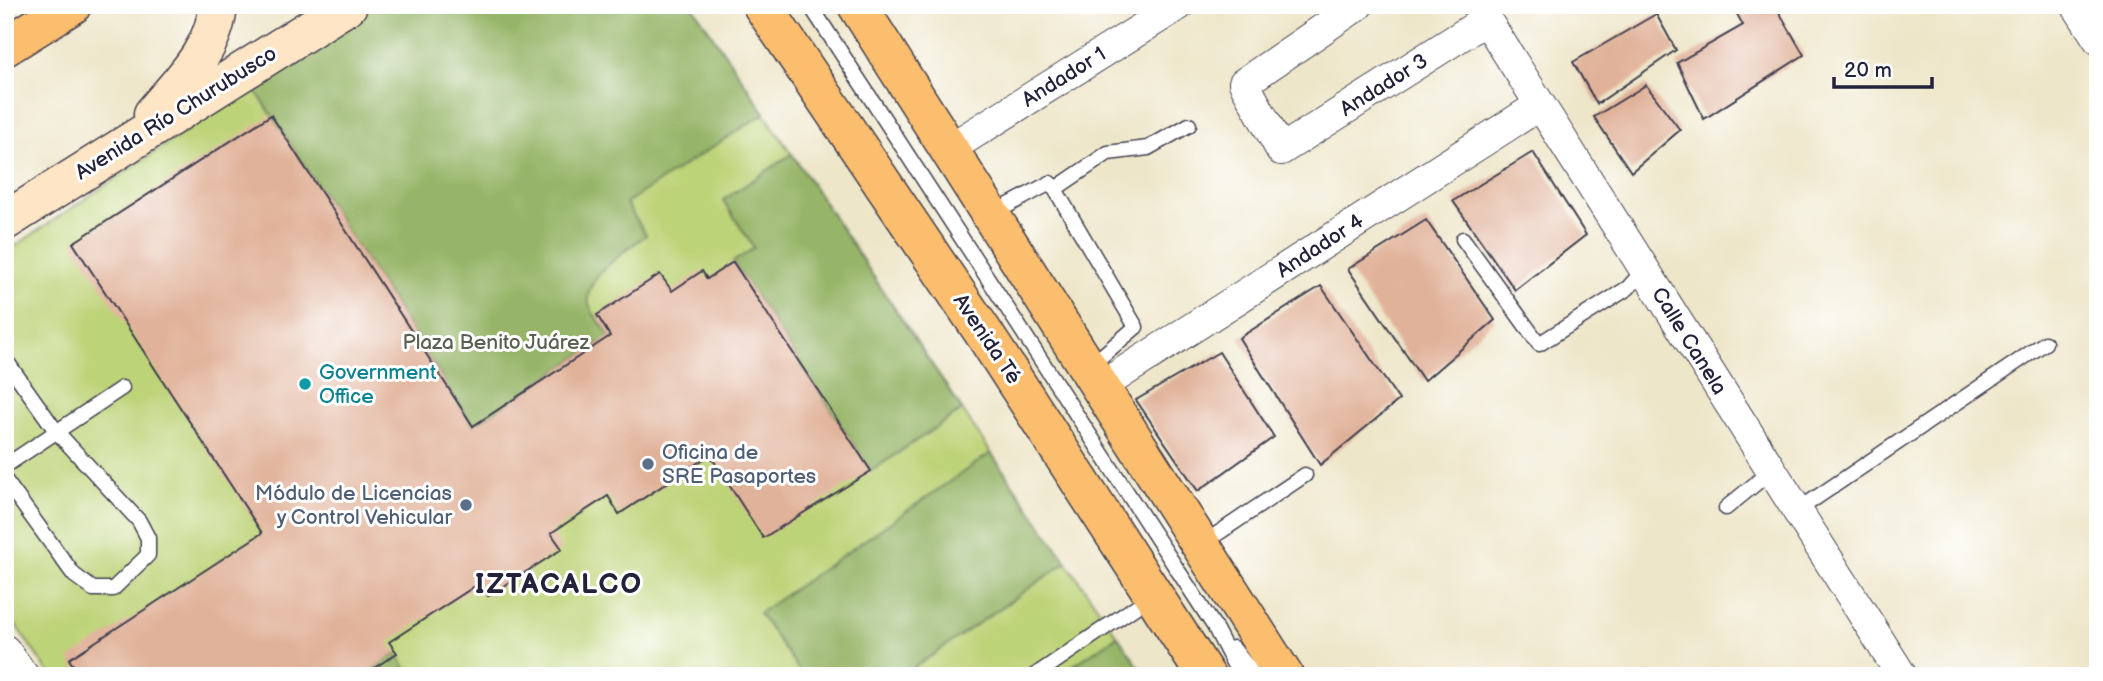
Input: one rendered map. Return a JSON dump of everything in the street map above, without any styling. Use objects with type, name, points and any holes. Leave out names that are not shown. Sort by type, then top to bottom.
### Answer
[{"type":"main road","points":[[5,47],[72,5]]},
{"type":"main road","points":[[129,142],[198,60],[211,36],[218,5]]},
{"type":"main road","name":"Avenida Río Churubusco","points":[[5,221],[348,5]]},
{"type":"main road","name":"Avenida Té","points":[[762,5],[985,335],[1206,676]]},
{"type":"main road","points":[[857,5],[1284,676]]},
{"type":"street","name":"Andador 1","points":[[949,149],[1179,5]]},
{"type":"street","name":"Andador 3","points":[[1358,5],[1244,83],[1281,150],[1481,13]]},
{"type":"street","points":[[2077,5],[2098,39]]},
{"type":"street","name":"Calle Canela","points":[[1481,13],[1902,676]]},
{"type":"street","name":"Andador 4","points":[[1094,377],[1540,105]]},
{"type":"street","points":[[5,650],[23,676]]},
{"type":"lane","points":[[810,5],[1214,626],[1240,676]]},
{"type":"lane","points":[[1055,190],[1108,153],[1148,148],[1189,125]]},
{"type":"lane","points":[[990,215],[1050,183],[1055,190],[1136,327],[1094,377]]},
{"type":"lane","points":[[1463,239],[1539,344],[1628,288],[1644,270]]},
{"type":"lane","points":[[1798,510],[2045,343]]},
{"type":"lane","points":[[5,359],[57,431],[139,521],[148,538],[148,555],[113,589],[93,589],[75,575],[5,480]]},
{"type":"lane","points":[[5,466],[122,388]]},
{"type":"lane","points":[[1726,508],[1771,471]]},
{"type":"lane","points":[[1201,545],[1305,474]]},
{"type":"lane","points":[[1034,676],[1154,595]]},
{"type":"lane","points":[[1214,626],[1255,676]]},
{"type":"green space","name":"Plaza Benito Juárez","points":[[373,5],[692,5],[991,453],[1145,676],[51,676],[5,610],[5,253]]},
{"type":"green space","points":[[373,5],[692,5],[765,113],[626,203],[646,235],[608,265],[592,284],[588,294],[595,317],[610,336],[473,426],[254,88]]},
{"type":"green space","points":[[792,154],[962,410],[871,471],[733,262],[754,248],[723,200]]},
{"type":"green space","points":[[991,453],[1067,562],[902,676],[803,676],[759,613]]},
{"type":"green space","points":[[1118,636],[1145,676],[1057,676]]},
{"type":"green space","points":[[397,653],[411,676],[362,676]]},
{"type":"building","points":[[1732,5],[1775,5],[1804,55],[1704,119],[1677,63],[1743,25]]},
{"type":"building","points":[[1656,14],[1676,50],[1597,104],[1573,62]]},
{"type":"building","points":[[1646,85],[1680,130],[1631,172],[1594,117]]},
{"type":"building","name":"Government Office","points":[[271,115],[473,426],[610,336],[597,315],[660,274],[672,291],[702,271],[707,279],[733,262],[871,471],[763,538],[710,455],[619,514],[608,496],[551,533],[562,549],[488,596],[480,583],[389,642],[397,653],[362,676],[80,676],[69,659],[262,533],[73,243]]},
{"type":"building","points":[[1533,152],[1586,235],[1515,290],[1453,201]]},
{"type":"building","points":[[1426,220],[1495,320],[1424,381],[1348,269]]},
{"type":"building","points":[[1321,286],[1399,400],[1320,465],[1239,338]]},
{"type":"building","points":[[1219,352],[1274,437],[1198,491],[1136,400]]},
{"type":"place","name":"Government Office","points":[[305,384]]},
{"type":"place","name":"Oficina de SRE Pasaportes","points":[[648,464]]},
{"type":"place","name":"Módulo de Licencias y Control Vehicular","points":[[466,505]]},
{"type":"district","name":"IZTACALCO","points":[[559,584]]}]
